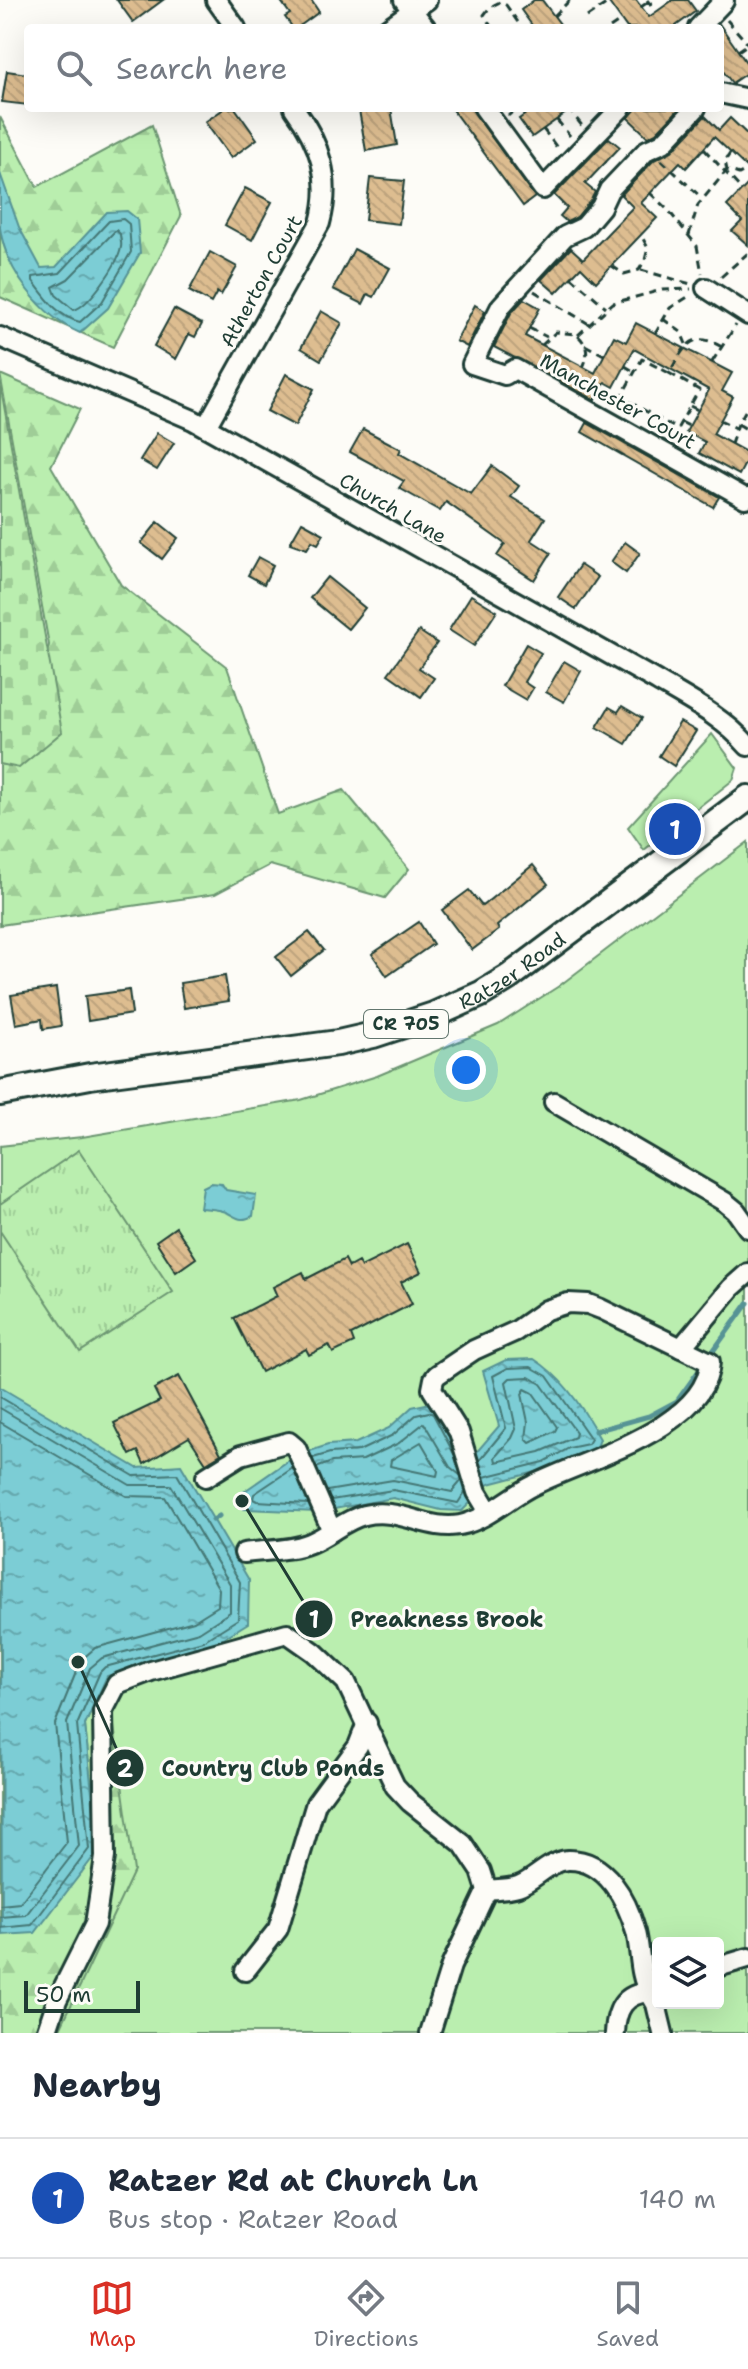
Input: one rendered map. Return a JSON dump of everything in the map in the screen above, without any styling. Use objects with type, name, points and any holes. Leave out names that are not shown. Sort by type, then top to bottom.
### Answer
[{"type":"main road","name":"Ratzer Road","points":[[0,1093],[78,1078],[338,1043],[434,1015],[481,994],[537,958],[748,798]]},
{"type":"street","points":[[216,0],[233,24]]},
{"type":"street","points":[[392,24],[415,3],[424,24]]},
{"type":"street","points":[[702,24],[720,5]]},
{"type":"street","points":[[724,94],[748,99]]},
{"type":"street","name":"Atherton Court","points":[[206,427],[320,223],[326,186],[323,166],[308,127],[297,112]]},
{"type":"street","points":[[487,112],[543,189],[617,112]]},
{"type":"street","name":"Manchester Court","points":[[692,112],[663,143],[647,150],[609,190],[601,207],[584,227],[565,236],[501,306],[472,364],[505,375],[515,369],[748,497]]},
{"type":"street","points":[[706,288],[746,314]]},
{"type":"street","name":"Church Lane","points":[[0,337],[153,401],[206,427],[657,681],[731,728],[748,746]]},
{"type":"street","points":[[554,1102],[725,1202],[748,1228]]},
{"type":"street","points":[[681,1348],[731,1288],[748,1273]]},
{"type":"street","points":[[244,1553],[298,1547],[365,1515],[400,1514],[443,1527],[463,1524],[489,1512],[538,1482],[630,1444],[675,1415],[700,1394],[710,1373],[705,1359],[588,1304],[568,1303],[546,1310],[516,1331],[474,1350],[434,1379],[432,1389],[459,1432],[477,1492],[489,1512]]},
{"type":"street","points":[[206,1477],[241,1455],[276,1443],[293,1444],[332,1531]]},
{"type":"street","points":[[46,2033],[57,2000],[95,1924],[105,1857],[103,1711],[117,1684],[151,1671],[287,1633],[314,1652],[346,1682],[395,1786],[410,1802],[463,1844],[481,1871],[487,1890],[451,1966],[430,2033]]},
{"type":"street","points":[[245,1971],[278,1929],[316,1803],[358,1746],[367,1723]]},
{"type":"street","points":[[487,1890],[517,1886],[539,1876],[553,1864],[566,1860],[587,1863],[599,1870],[621,1894],[629,1910],[638,1944],[642,1979],[652,1990]]},
{"type":"street","points":[[724,1965],[748,1958]]},
{"type":"street","points":[[615,2033],[615,2021],[624,2002],[636,1993],[652,1992]]},
{"type":"street","points":[[657,2009],[663,2033]]},
{"type":"path","points":[[488,0],[492,6]]},
{"type":"path","points":[[554,16],[570,0]]},
{"type":"path","points":[[641,7],[647,1],[659,0],[664,6]]},
{"type":"path","points":[[490,24],[484,15],[500,2],[506,5],[519,24]]},
{"type":"path","points":[[587,17],[606,4]]},
{"type":"path","points":[[720,5],[748,44],[738,51]]},
{"type":"path","points":[[616,24],[622,20]]},
{"type":"path","points":[[569,112],[581,150]]},
{"type":"path","points":[[557,120],[581,150]]},
{"type":"path","points":[[543,129],[581,150]]},
{"type":"path","points":[[704,149],[742,190]]},
{"type":"path","points":[[647,150],[702,198]]},
{"type":"path","points":[[689,235],[702,198],[726,171],[725,161],[731,152]]},
{"type":"path","points":[[726,171],[739,174],[748,169]]},
{"type":"path","points":[[650,193],[697,246],[706,288]]},
{"type":"path","points":[[639,270],[648,248],[641,235]]},
{"type":"path","points":[[655,334],[675,303],[706,288],[748,253]]},
{"type":"path","points":[[612,266],[624,274],[639,270],[706,288]]},
{"type":"path","points":[[571,277],[606,307]]},
{"type":"path","points":[[521,284],[589,324]]},
{"type":"path","points":[[578,335],[606,307],[662,290],[706,288]]},
{"type":"path","points":[[712,362],[746,314]]},
{"type":"path","points":[[663,319],[683,334],[686,344]]},
{"type":"path","points":[[529,328],[548,338]]},
{"type":"path","points":[[542,345],[560,331],[578,335],[585,345],[587,358],[583,367]]},
{"type":"path","points":[[669,373],[686,344],[700,339],[722,347]]},
{"type":"path","points":[[585,345],[604,355]]},
{"type":"path","points":[[643,356],[700,388],[677,429],[621,397],[635,372],[643,356]]},
{"type":"path","points":[[625,366],[635,372]]},
{"type":"path","points":[[690,406],[698,410]]},
{"type":"path","points":[[731,444],[748,406]]},
{"type":"path","points":[[720,420],[748,430]]},
{"type":"path","points":[[681,422],[689,426]]},
{"type":"green space","points":[[0,117],[37,187],[152,125],[181,216],[113,347],[0,297]]},
{"type":"green space","points":[[0,374],[80,409],[51,466],[121,585],[227,667],[278,814],[344,790],[409,869],[385,898],[270,865],[215,894],[0,925],[0,764],[19,767],[49,645]]},
{"type":"green space","points":[[0,383],[62,732],[19,768],[0,764]]},
{"type":"green space","points":[[712,734],[737,768],[733,780],[644,850],[628,827]]},
{"type":"green space","points":[[748,842],[748,2033],[0,2033],[0,1146],[82,1137],[301,1100],[377,1076],[498,1025],[559,986]]},
{"type":"green space","points":[[79,1150],[173,1292],[80,1352],[0,1231],[0,1204]]},
{"type":"green space","points":[[107,1675],[134,1871],[58,2033],[0,2033],[0,1933],[2,1935],[98,1851],[85,1725]]},
{"type":"water","points":[[0,173],[19,227],[41,268],[56,267],[107,212],[127,211],[137,219],[140,253],[108,308],[80,333],[39,304],[10,260],[0,228]]},
{"type":"water","points":[[211,1183],[222,1184],[226,1190],[256,1195],[253,1216],[240,1219],[222,1211],[200,1208],[203,1187]]},
{"type":"water","points":[[534,1359],[563,1384],[580,1405],[600,1439],[596,1450],[582,1456],[572,1456],[547,1469],[489,1484],[473,1494],[462,1511],[441,1510],[393,1498],[318,1512],[244,1509],[239,1495],[295,1456],[328,1445],[356,1443],[389,1428],[412,1407],[430,1403],[475,1454],[499,1426],[483,1371],[506,1360]]},
{"type":"water","points":[[0,1387],[137,1468],[181,1465],[249,1580],[248,1623],[206,1649],[107,1676],[85,1725],[98,1851],[35,1933],[2,1935]]},
{"type":"building","points":[[117,0],[163,0],[133,22]]},
{"type":"building","points":[[280,0],[311,0],[319,12],[302,24],[290,24],[285,17],[290,14]]},
{"type":"building","points":[[534,0],[542,0],[560,24],[531,24],[521,10]]},
{"type":"building","points":[[607,0],[636,0],[649,17],[673,0],[688,0],[696,11],[678,24],[624,24]]},
{"type":"building","points":[[724,31],[748,65],[748,72],[732,83],[724,72]]},
{"type":"building","points":[[7,71],[24,73],[24,105],[2,102]]},
{"type":"building","points":[[219,112],[238,112],[257,139],[231,158],[205,122]]},
{"type":"building","points":[[359,112],[392,112],[397,145],[366,151]]},
{"type":"building","points":[[454,112],[474,112],[535,197],[523,206]]},
{"type":"building","points":[[529,112],[567,112],[532,137],[519,119]]},
{"type":"building","points":[[633,112],[676,112],[648,137],[628,118]]},
{"type":"building","points":[[705,116],[719,130],[730,118],[748,135],[748,169],[714,137],[686,168],[680,162],[641,203],[657,218],[596,282],[581,267],[556,293],[541,280],[571,248],[583,259],[633,207],[621,195],[654,160],[672,151]]},
{"type":"building","points":[[609,138],[620,147],[585,184],[595,192],[577,217],[567,222],[560,216],[567,208],[554,195]]},
{"type":"building","points":[[370,178],[404,181],[399,224],[365,220]]},
{"type":"building","points":[[748,184],[748,245],[732,231],[742,221],[727,206]]},
{"type":"building","points":[[245,188],[272,202],[252,240],[225,225]]},
{"type":"building","points":[[354,249],[390,268],[374,297],[368,294],[363,304],[333,289]]},
{"type":"building","points":[[210,252],[237,267],[221,295],[217,292],[211,303],[189,291]]},
{"type":"building","points":[[524,299],[540,308],[525,336],[595,373],[614,336],[626,342],[636,323],[732,373],[722,391],[733,397],[713,434],[748,453],[739,475],[699,453],[705,442],[686,432],[709,390],[634,349],[614,387],[605,382],[595,400],[494,347],[511,313]]},
{"type":"building","points":[[475,305],[485,311],[467,347],[456,341]]},
{"type":"building","points":[[174,309],[202,324],[195,337],[189,334],[176,359],[154,346]]},
{"type":"building","points":[[321,311],[342,323],[321,360],[301,348]]},
{"type":"building","points":[[286,374],[314,389],[295,426],[267,411]]},
{"type":"building","points":[[587,423],[719,497],[713,507],[582,432]]},
{"type":"building","points":[[363,429],[401,449],[399,453],[471,494],[492,466],[519,486],[511,497],[545,518],[531,540],[551,553],[534,580],[497,556],[505,544],[446,502],[440,511],[399,488],[404,481],[350,452]]},
{"type":"building","points":[[157,433],[174,443],[157,470],[140,460]]},
{"type":"building","points":[[158,522],[178,538],[162,559],[141,543]]},
{"type":"building","points":[[302,522],[324,534],[318,544],[312,541],[307,549],[290,543]]},
{"type":"building","points":[[625,542],[640,553],[626,573],[611,562]]},
{"type":"building","points":[[258,557],[273,565],[264,584],[248,575]]},
{"type":"building","points":[[580,565],[598,577],[576,609],[558,597]]},
{"type":"building","points":[[327,577],[365,608],[348,629],[310,598]]},
{"type":"building","points":[[471,595],[497,611],[474,646],[449,630]]},
{"type":"building","points":[[419,631],[437,643],[419,668],[434,678],[421,697],[388,674]]},
{"type":"building","points":[[526,644],[541,653],[524,682],[533,688],[526,700],[502,686]]},
{"type":"building","points":[[564,661],[581,671],[564,702],[546,692]]},
{"type":"building","points":[[622,706],[642,718],[626,744],[597,727],[609,707],[618,712]]},
{"type":"building","points":[[680,722],[696,731],[674,766],[659,756]]},
{"type":"building","points":[[533,865],[548,884],[497,926],[499,930],[472,950],[442,910],[469,890],[482,906]]},
{"type":"building","points":[[419,922],[433,944],[387,976],[372,954]]},
{"type":"building","points":[[309,932],[324,950],[291,976],[276,957]]},
{"type":"building","points":[[225,976],[229,1001],[184,1008],[180,983]]},
{"type":"building","points":[[56,988],[61,1026],[43,1029],[42,1019],[16,1024],[11,995]]},
{"type":"building","points":[[129,990],[132,1014],[88,1021],[85,996]]},
{"type":"building","points":[[176,1227],[196,1258],[176,1272],[156,1241]]},
{"type":"building","points":[[407,1244],[421,1272],[401,1282],[412,1304],[351,1335],[354,1343],[333,1353],[329,1345],[309,1355],[306,1349],[261,1372],[234,1318],[277,1296],[273,1287],[303,1272],[306,1279],[345,1259],[349,1267],[358,1262],[361,1267]]},
{"type":"building","points":[[179,1376],[221,1454],[206,1463],[189,1437],[144,1464],[138,1451],[130,1455],[114,1423],[160,1401],[154,1389]]},
{"type":"waterway","points":[[708,1358],[748,1303]]},
{"type":"waterway","points":[[595,1431],[649,1416],[677,1401],[700,1369]]},
{"type":"waterway","points":[[237,1504],[242,1501]]},
{"type":"waterway","points":[[213,1520],[219,1516]]},
{"type":"place","name":"Ratzer Rd at Church Ln","points":[[675,829]]},
{"type":"place","name":"Preakness Brook","points":[[242,1501]]},
{"type":"place","name":"Country Club Ponds","points":[[78,1662]]}]
